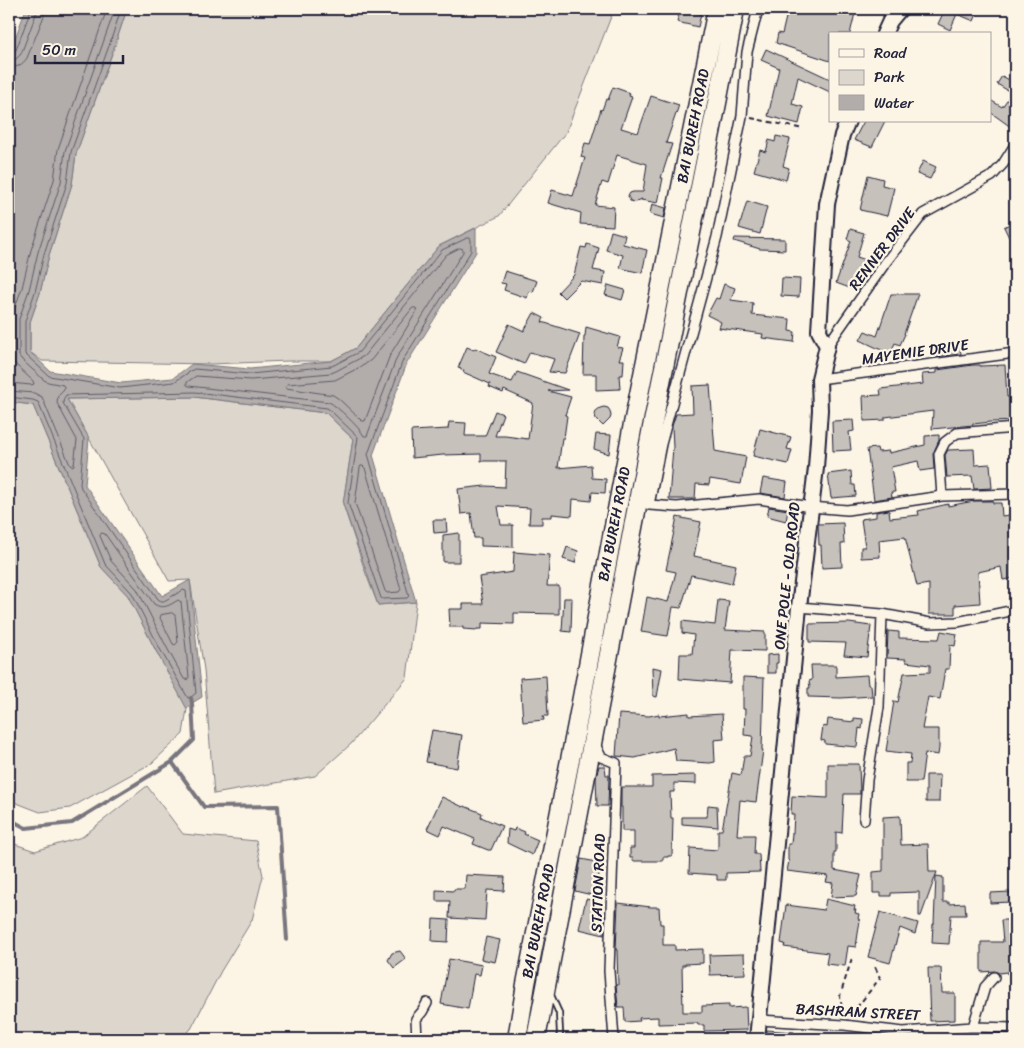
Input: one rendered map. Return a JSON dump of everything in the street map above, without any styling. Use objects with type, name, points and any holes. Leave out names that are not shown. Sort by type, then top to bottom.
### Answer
[{"type":"highway","name":"BAI BUREH ROAD","points":[[516,1039],[633,424],[717,9]]},
{"type":"highway","name":"BAI BUREH ROAD","points":[[536,1039],[592,739],[734,9]]},
{"type":"street","points":[[758,9],[747,52],[742,116],[717,237],[661,444],[649,506],[676,507],[759,499],[810,507],[846,510],[942,496],[1015,494]]},
{"type":"street","points":[[885,32],[890,21],[900,9]]},
{"type":"street","points":[[827,346],[819,331],[827,204],[842,135],[848,122]]},
{"type":"street","name":"RENNER DRIVE","points":[[827,346],[886,262],[923,214],[992,176],[1003,164],[1015,145]]},
{"type":"street","name":"ONE POLE - OLD ROAD","points":[[757,1039],[799,607],[816,468],[820,410],[819,379],[827,346]]},
{"type":"street","name":"MAYEMIE DRIVE","points":[[819,379],[1015,353]]},
{"type":"street","points":[[942,496],[939,454],[945,442],[957,432],[1015,428]]},
{"type":"street","points":[[799,607],[882,614],[930,623],[958,622],[1015,610]]},
{"type":"street","points":[[864,820],[867,780],[879,707],[882,614]]},
{"type":"street","name":"STATION ROAD","points":[[592,739],[601,757],[616,763],[609,971],[614,1039]]},
{"type":"street","points":[[973,1027],[985,987],[994,977]]},
{"type":"street","points":[[417,1039],[416,1018],[422,1012],[426,1003]]},
{"type":"street","name":"BASHRAM STREET","points":[[759,1020],[844,1025],[902,1032],[973,1027],[1015,1028]]},
{"type":"lane","points":[[546,983],[559,1013],[559,1039]]},
{"type":"path","points":[[742,116],[802,129]]},
{"type":"path","points":[[844,1025],[840,996],[852,958]]},
{"type":"path","points":[[844,1025],[880,978],[874,964]]},
{"type":"green space","points":[[127,9],[614,9],[566,132],[499,216],[439,246],[356,348],[331,361],[210,364],[42,361],[30,352],[30,322],[72,184],[76,154]]},
{"type":"green space","points":[[194,397],[326,413],[353,439],[343,504],[378,605],[416,602],[407,678],[351,744],[315,776],[214,794],[204,670],[190,580],[169,581],[67,399]]},
{"type":"green space","points":[[9,402],[33,405],[101,567],[128,595],[156,651],[184,687],[187,709],[183,734],[152,763],[70,808],[40,812],[9,800]]},
{"type":"green space","points":[[147,786],[183,834],[256,841],[263,876],[252,920],[221,971],[191,1029],[180,1039],[9,1039],[9,842],[35,851],[82,837]]},
{"type":"water","points":[[26,9],[127,9],[76,154],[72,184],[30,322],[30,352],[50,371],[121,383],[173,378],[192,364],[250,369],[331,361],[356,348],[439,246],[476,228],[476,252],[407,363],[373,455],[416,602],[378,605],[343,504],[353,439],[326,413],[194,397],[67,399],[89,438],[85,485],[162,596],[190,580],[202,697],[192,703],[187,709],[128,596],[101,567],[33,405],[9,402],[9,54]]},
{"type":"building","points":[[680,9],[701,14],[698,27],[677,22]]},
{"type":"building","points":[[788,9],[827,9],[839,13],[840,9],[856,9],[850,32],[829,32],[829,61],[776,43],[778,33],[782,34]]},
{"type":"building","points":[[945,9],[979,9],[974,21],[957,14],[950,30],[938,24]]},
{"type":"building","points":[[766,49],[829,79],[829,92],[798,77],[792,104],[803,107],[799,124],[768,116],[779,68],[761,60]]},
{"type":"building","points":[[1002,76],[1015,83],[1015,130],[992,113],[992,101],[1002,107],[1012,93],[997,84]]},
{"type":"building","points":[[613,87],[630,93],[629,96],[632,97],[621,128],[638,133],[651,96],[679,105],[666,143],[672,144],[661,178],[663,178],[658,203],[642,199],[635,202],[630,201],[628,196],[630,193],[643,192],[647,164],[617,155],[608,184],[602,182],[595,205],[614,207],[613,226],[580,224],[581,213],[548,203],[552,190],[573,196],[585,158],[581,157],[585,143],[590,144],[601,109],[606,99],[608,100]]},
{"type":"building","points":[[863,122],[884,122],[872,147],[854,140]]},
{"type":"building","points":[[776,136],[790,139],[783,166],[789,168],[786,180],[754,171],[760,150],[766,152],[769,140],[775,142]]},
{"type":"building","points":[[923,161],[936,167],[930,179],[917,174]]},
{"type":"building","points":[[868,175],[883,179],[882,185],[894,188],[887,216],[860,210]]},
{"type":"building","points":[[747,201],[767,207],[760,234],[739,228]]},
{"type":"building","points":[[652,204],[666,208],[664,218],[650,214]]},
{"type":"building","points":[[1015,221],[1015,250],[1004,227]]},
{"type":"building","points":[[850,229],[864,233],[857,257],[869,261],[858,291],[836,283],[851,241],[847,239]]},
{"type":"building","points":[[611,231],[625,235],[623,244],[647,250],[642,273],[620,268],[623,255],[606,250]]},
{"type":"building","points":[[735,238],[785,239],[785,250],[760,249],[734,241]]},
{"type":"building","points":[[587,244],[599,248],[593,270],[605,272],[603,285],[581,281],[564,298],[558,292],[574,275],[581,247],[586,248]]},
{"type":"building","points":[[505,271],[537,281],[533,292],[529,291],[527,298],[504,290],[506,284],[501,283]]},
{"type":"building","points":[[782,278],[800,279],[799,297],[781,296]]},
{"type":"building","points":[[724,284],[735,288],[731,300],[753,303],[752,315],[790,319],[789,331],[795,332],[794,342],[762,338],[763,334],[719,328],[721,322],[707,315],[716,298],[719,299]]},
{"type":"building","points":[[608,285],[625,290],[622,300],[605,295]]},
{"type":"building","points":[[891,294],[918,294],[900,345],[895,343],[890,354],[860,340],[865,331],[877,336]]},
{"type":"building","points":[[534,313],[544,318],[542,322],[580,334],[565,373],[549,372],[554,359],[530,352],[524,364],[496,352],[509,324],[524,331]]},
{"type":"building","points":[[586,327],[620,337],[617,347],[623,348],[619,360],[624,360],[623,375],[619,375],[620,389],[596,390],[596,374],[583,374]]},
{"type":"building","points":[[960,345],[961,354],[935,357],[934,348]]},
{"type":"building","points":[[467,347],[474,350],[475,348],[496,357],[489,374],[512,382],[517,372],[568,390],[548,391],[571,397],[565,415],[567,416],[558,468],[591,465],[592,478],[606,479],[605,493],[592,492],[591,501],[573,499],[572,516],[552,514],[552,517],[542,517],[542,524],[529,524],[530,508],[498,506],[501,525],[513,525],[513,547],[481,546],[481,538],[474,538],[471,513],[461,514],[458,489],[485,486],[505,487],[506,461],[481,461],[481,454],[412,458],[411,431],[448,429],[449,422],[466,423],[465,436],[485,436],[495,411],[503,414],[495,436],[528,439],[533,403],[504,390],[503,393],[489,387],[490,384],[458,368]]},
{"type":"building","points":[[973,365],[1005,365],[1007,397],[1015,396],[1015,421],[932,429],[933,411],[885,417],[885,420],[864,421],[863,396],[881,395],[880,389],[923,384],[922,374],[937,373],[937,370]]},
{"type":"building","points":[[710,385],[715,451],[746,457],[741,484],[710,479],[709,485],[696,484],[695,499],[669,499],[673,447],[672,426],[676,414],[693,413],[692,386]]},
{"type":"building","points":[[604,407],[608,408],[611,416],[603,426],[596,419],[595,415],[596,411]]},
{"type":"building","points":[[853,420],[854,431],[849,432],[851,450],[833,451],[832,421]]},
{"type":"building","points":[[760,429],[791,437],[787,449],[792,450],[788,464],[753,456]]},
{"type":"building","points":[[596,434],[611,435],[609,454],[594,449]]},
{"type":"building","points":[[939,435],[939,440],[933,454],[934,469],[920,471],[918,461],[891,467],[895,492],[891,492],[892,497],[874,500],[867,449],[877,448],[878,452],[889,451],[889,453],[925,445],[925,436]]},
{"type":"building","points":[[974,449],[975,465],[990,464],[992,488],[974,489],[972,476],[947,477],[945,455],[948,450]]},
{"type":"building","points":[[851,471],[852,485],[855,485],[856,496],[831,498],[828,474]]},
{"type":"building","points":[[763,478],[787,482],[785,497],[760,493]]},
{"type":"building","points":[[974,501],[1001,503],[1002,516],[1009,515],[1015,543],[1015,578],[1003,580],[1001,567],[978,572],[980,603],[955,605],[955,614],[929,614],[929,584],[917,586],[905,537],[879,540],[880,557],[861,558],[861,547],[865,547],[861,519],[876,517],[876,512],[889,510],[890,518],[919,515],[918,511],[948,504],[948,506]]},
{"type":"building","points":[[769,507],[788,510],[786,521],[767,516]]},
{"type":"building","points":[[677,517],[701,522],[694,556],[736,565],[732,584],[691,575],[681,608],[673,607],[668,636],[641,632],[647,597],[668,602],[676,572],[666,570]]},
{"type":"building","points":[[433,520],[446,520],[447,532],[434,533]]},
{"type":"building","points":[[843,523],[844,544],[841,544],[842,567],[822,568],[818,524]]},
{"type":"building","points":[[459,533],[459,562],[443,562],[443,535]]},
{"type":"building","points":[[567,547],[578,551],[575,563],[563,559]]},
{"type":"building","points":[[514,552],[550,555],[547,586],[559,586],[559,614],[514,613],[514,624],[482,623],[482,629],[477,630],[450,627],[449,609],[463,609],[463,604],[483,604],[479,577],[513,572]]},
{"type":"building","points":[[564,598],[572,598],[571,632],[562,631]]},
{"type":"building","points":[[718,600],[729,601],[725,630],[765,632],[765,651],[732,650],[730,683],[679,679],[680,654],[692,654],[694,635],[682,633],[682,621],[715,625]]},
{"type":"building","points":[[849,623],[871,626],[867,657],[844,655],[846,643],[809,642],[809,624]]},
{"type":"building","points":[[888,631],[899,632],[899,638],[939,639],[941,631],[957,634],[955,646],[950,645],[949,669],[945,669],[940,699],[928,697],[922,729],[939,729],[939,748],[938,755],[925,753],[921,782],[906,782],[906,763],[910,763],[911,754],[886,751],[894,701],[898,702],[904,673],[930,672],[930,665],[906,662],[906,659],[887,658]]},
{"type":"building","points":[[778,654],[776,673],[767,673],[767,655]]},
{"type":"building","points":[[811,665],[836,665],[836,677],[867,675],[868,685],[871,685],[872,696],[841,698],[808,697],[809,681],[812,680]]},
{"type":"building","points":[[652,667],[662,669],[657,697],[653,696]]},
{"type":"building","points":[[546,676],[548,716],[543,716],[544,720],[523,722],[520,678]]},
{"type":"building","points":[[743,677],[764,678],[763,750],[756,802],[740,800],[737,835],[755,835],[754,854],[759,854],[760,872],[726,873],[726,880],[717,880],[717,875],[689,873],[690,848],[718,850],[718,830],[722,830],[732,773],[741,775],[744,756],[750,756],[753,736],[744,735]]},
{"type":"building","points":[[689,713],[689,716],[722,714],[724,739],[714,740],[715,762],[676,761],[674,748],[635,758],[616,756],[619,714],[649,716],[659,714],[659,716]]},
{"type":"building","points":[[854,718],[863,719],[862,729],[859,728],[857,747],[825,744],[825,741],[821,740],[823,726],[827,727],[828,719],[854,722]]},
{"type":"building","points":[[432,730],[462,735],[457,768],[426,762]]},
{"type":"building","points":[[828,764],[859,764],[860,794],[844,794],[842,833],[836,832],[836,852],[834,852],[834,870],[861,875],[856,896],[831,897],[833,883],[826,882],[828,876],[787,871],[789,861],[788,844],[791,844],[793,833],[794,814],[791,814],[792,796],[828,798]]},
{"type":"building","points":[[599,766],[605,766],[606,775],[609,775],[608,806],[597,806],[596,777]]},
{"type":"building","points":[[696,775],[696,784],[674,783],[674,792],[670,792],[671,818],[673,818],[672,856],[663,857],[663,861],[633,861],[633,858],[630,858],[630,848],[634,848],[634,831],[622,831],[621,787],[652,787],[652,776]]},
{"type":"building","points":[[926,775],[940,775],[939,802],[926,802]]},
{"type":"building","points":[[442,797],[482,813],[481,817],[502,826],[491,850],[473,844],[475,839],[444,826],[440,835],[427,829]]},
{"type":"building","points":[[708,805],[717,806],[718,827],[682,824],[682,817],[707,817]]},
{"type":"building","points":[[900,816],[901,845],[928,844],[929,872],[937,872],[921,916],[919,916],[919,892],[891,893],[891,896],[881,896],[881,893],[873,893],[873,872],[883,871],[883,817]]},
{"type":"building","points":[[515,828],[538,840],[532,855],[507,843],[508,829],[514,831]]},
{"type":"building","points":[[581,859],[602,863],[592,895],[575,891]]},
{"type":"building","points":[[466,875],[505,877],[504,891],[487,890],[485,920],[449,918],[450,901],[436,901],[436,890],[454,891],[454,889],[465,889]]},
{"type":"building","points":[[936,876],[943,877],[943,902],[949,902],[949,904],[965,903],[966,915],[951,915],[949,944],[932,943]]},
{"type":"building","points":[[1010,892],[1011,902],[990,903],[990,893]]},
{"type":"building","points":[[586,899],[595,901],[593,912],[605,914],[604,935],[579,929]]},
{"type":"building","points":[[826,899],[855,906],[855,913],[859,914],[858,919],[860,920],[856,947],[848,946],[845,966],[826,964],[828,953],[784,947],[785,944],[781,943],[786,905],[824,910]]},
{"type":"building","points":[[618,903],[659,907],[660,924],[663,924],[663,945],[675,945],[675,950],[703,949],[703,963],[682,965],[683,1012],[702,1012],[702,1006],[729,1005],[729,1008],[746,1007],[747,1030],[704,1031],[704,1025],[698,1025],[697,1023],[658,1024],[658,1017],[639,1018],[640,1021],[625,1022],[624,1007],[618,1007],[616,985],[618,985],[616,950]]},
{"type":"building","points":[[880,912],[918,923],[915,934],[900,928],[890,963],[868,957]]},
{"type":"building","points":[[433,919],[449,920],[448,942],[432,941]]},
{"type":"building","points":[[1001,920],[1015,920],[1015,973],[981,972],[981,942],[1003,942]]},
{"type":"building","points":[[486,937],[500,940],[495,962],[481,959]]},
{"type":"building","points":[[400,951],[406,959],[394,968],[388,960],[392,953]]},
{"type":"building","points":[[744,954],[745,974],[710,975],[709,955]]},
{"type":"building","points":[[449,959],[482,965],[480,975],[474,974],[468,1009],[441,1004]]},
{"type":"building","points":[[928,968],[941,968],[942,993],[955,993],[955,1020],[930,1021]]},
{"type":"building","points":[[767,1030],[794,1032],[794,1039],[766,1039]]},
{"type":"waterway","points":[[9,819],[26,828],[72,823],[172,762],[194,740],[191,698]]},
{"type":"waterway","points":[[172,762],[204,807],[278,806],[287,940]]}]
